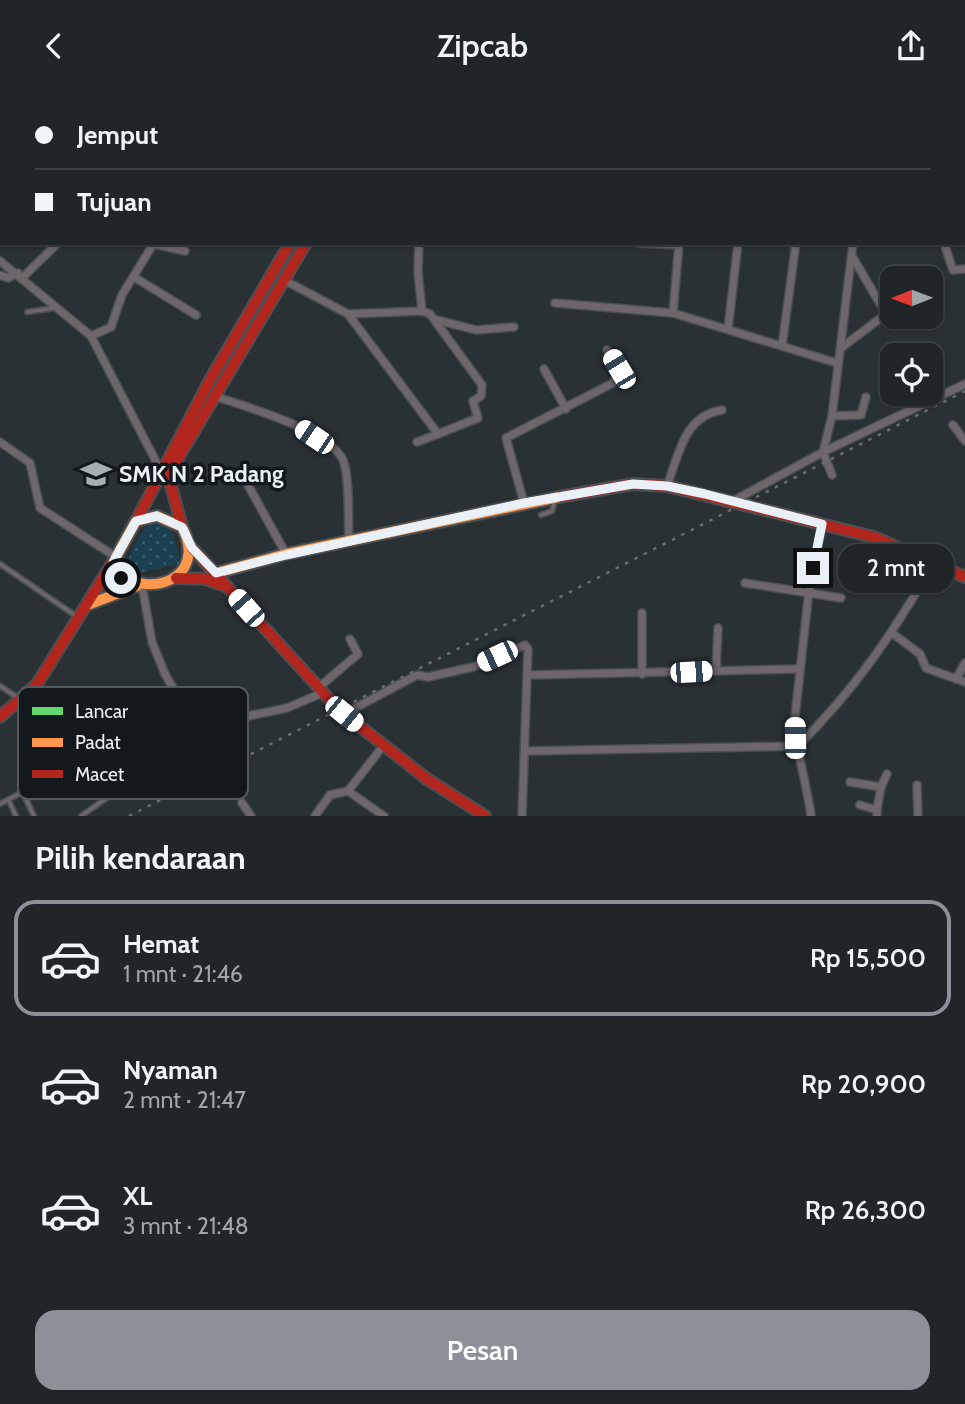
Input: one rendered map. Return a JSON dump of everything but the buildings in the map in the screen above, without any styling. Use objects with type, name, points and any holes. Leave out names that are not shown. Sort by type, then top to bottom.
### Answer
[{"type":"street","points":[[0,275],[8,278],[20,275],[56,245]]},
{"type":"street","points":[[91,336],[111,327],[122,295],[153,245]]},
{"type":"street","points":[[158,245],[185,251]]},
{"type":"street","points":[[165,476],[211,378],[289,245]]},
{"type":"street","points":[[33,687],[89,605],[136,521],[305,245]]},
{"type":"street","points":[[419,245],[418,272],[422,311]]},
{"type":"street","points":[[673,313],[679,245]]},
{"type":"street","points":[[728,330],[738,245]]},
{"type":"street","points":[[782,346],[796,245]]},
{"type":"street","points":[[832,475],[823,451],[832,416],[853,245]]},
{"type":"street","points":[[945,245],[953,270],[965,269]]},
{"type":"street","points":[[841,348],[886,314],[852,256]]},
{"type":"street","points":[[0,261],[91,336],[165,476],[192,548],[320,691],[344,714],[383,746],[485,816]]},
{"type":"street","points":[[134,277],[196,315]]},
{"type":"street","points":[[284,281],[348,314],[438,434]]},
{"type":"street","points":[[555,303],[673,313],[837,363]]},
{"type":"street","points":[[348,314],[422,311],[436,320],[476,330],[514,327]]},
{"type":"street","points":[[417,442],[478,418],[473,401],[483,393],[482,385],[436,320]]},
{"type":"street","points":[[524,503],[506,438],[616,380],[619,369],[607,350]]},
{"type":"street","points":[[544,369],[566,408]]},
{"type":"street","points":[[733,501],[823,451],[965,384]]},
{"type":"street","points":[[214,396],[292,422],[336,452],[344,466],[349,541]]},
{"type":"street","points":[[832,416],[860,415],[866,397]]},
{"type":"street","points":[[667,486],[688,433],[696,421],[702,414],[722,410]]},
{"type":"street","points":[[953,425],[965,441]]},
{"type":"street","points":[[0,442],[30,463],[40,508],[114,559],[121,578],[141,585]]},
{"type":"street","points":[[243,476],[286,555]]},
{"type":"street","points":[[216,573],[524,503],[633,484],[667,486],[874,537],[964,574]]},
{"type":"street","points":[[136,521],[157,516],[182,527]]},
{"type":"street","points":[[811,816],[795,717],[809,592],[822,524]]},
{"type":"street","points":[[89,605],[182,573],[189,563],[192,548]]},
{"type":"street","points":[[526,751],[798,745],[849,693],[892,633],[935,562]]},
{"type":"street","points":[[170,578],[205,579],[227,587]]},
{"type":"street","points":[[745,583],[841,598]]},
{"type":"street","points":[[141,585],[152,642],[172,687]]},
{"type":"street","points":[[642,613],[639,637],[642,674]]},
{"type":"street","points":[[716,671],[718,628]]},
{"type":"street","points":[[892,633],[921,655],[926,668],[965,682]]},
{"type":"street","points":[[248,716],[287,708],[320,691],[358,654],[350,639]]},
{"type":"street","points":[[344,714],[417,675],[428,677],[456,668],[473,667],[522,645],[528,649],[522,816]]},
{"type":"street","points":[[956,679],[965,663]]},
{"type":"street","points":[[527,674],[642,674],[799,669]]},
{"type":"street","points":[[0,717],[18,703]]},
{"type":"street","points":[[315,816],[330,795],[348,791],[383,746]]},
{"type":"street","points":[[860,805],[877,813],[881,787],[887,774]]},
{"type":"street","points":[[850,782],[881,787]]},
{"type":"street","points":[[917,785],[918,816]]},
{"type":"street","points":[[348,791],[384,816]]},
{"type":"street","points":[[242,803],[251,816]]},
{"type":"lane","points":[[27,312],[56,307]]},
{"type":"lane","points":[[541,515],[554,509],[555,497]]},
{"type":"lane","points":[[0,564],[80,619]]},
{"type":"lane","points":[[0,686],[18,697]]},
{"type":"lane","points":[[0,804],[18,796]]},
{"type":"lane","points":[[26,799],[34,816]]},
{"type":"lane","points":[[81,816],[105,799]]},
{"type":"lane","points":[[9,801],[16,816]]},
{"type":"shaded area","points":[[155,520],[170,526],[181,563],[130,575],[125,569],[133,549],[140,535]]},
{"type":"railway","points":[[248,756],[965,391]]},
{"type":"railway","points":[[129,816],[162,799]]},
{"type":"traffic: slow","points":[[216,573],[286,554],[559,497]]},
{"type":"traffic: slow","points":[[157,516],[182,527],[188,545],[187,560],[181,572],[171,580],[143,584],[128,579],[115,570],[116,557],[136,521],[157,516]]},
{"type":"traffic: slow","points":[[90,604],[137,586]]},
{"type":"traffic: jam","points":[[136,521],[211,378],[289,245]]},
{"type":"traffic: jam","points":[[182,527],[169,478],[174,465],[305,245]]},
{"type":"traffic: jam","points":[[559,497],[633,484],[667,486],[874,537],[965,577]]},
{"type":"traffic: jam","points":[[192,548],[339,710],[427,779],[485,816]]},
{"type":"traffic: jam","points":[[34,687],[113,562]]},
{"type":"traffic: jam","points":[[176,578],[205,579],[225,586]]},
{"type":"traffic: jam","points":[[0,717],[18,701]]},
{"type":"place","name":"SMK N 2 Padang","points":[[96,474]]},
{"type":"route","points":[[121,578],[113,562],[136,521],[151,516],[173,520],[182,527],[192,548],[216,573],[524,503],[633,484],[667,486],[705,494],[822,524],[813,568]]}]
